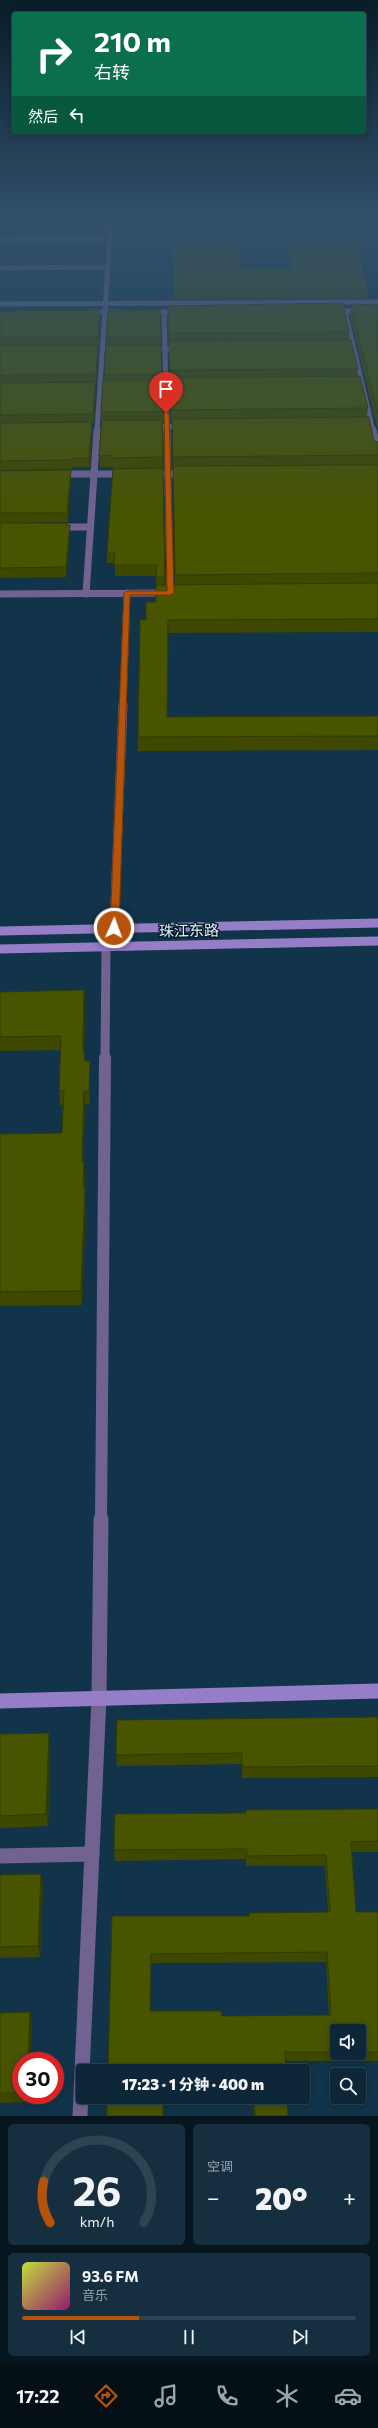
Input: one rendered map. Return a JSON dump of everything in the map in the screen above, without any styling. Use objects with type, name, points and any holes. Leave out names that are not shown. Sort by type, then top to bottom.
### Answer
[{"type":"main road","points":[[0,931],[378,923]]},
{"type":"main road","name":"珠江东路","points":[[0,949],[378,941]]},
{"type":"main road","points":[[0,1701],[378,1691]]},
{"type":"street","points":[[86,594],[104,319]]},
{"type":"street","points":[[164,319],[170,593]]},
{"type":"street","points":[[347,319],[372,425],[377,440],[378,451]]},
{"type":"street","points":[[346,348],[354,348]]},
{"type":"street","points":[[94,349],[110,349]]},
{"type":"street","points":[[141,349],[188,349]]},
{"type":"street","points":[[355,385],[363,385]]},
{"type":"street","points":[[144,387],[189,386]]},
{"type":"street","points":[[92,387],[107,387]]},
{"type":"street","points":[[364,425],[372,425]]},
{"type":"street","points":[[143,427],[190,426]]},
{"type":"street","points":[[90,427],[105,427]]},
{"type":"street","points":[[47,474],[131,474]]},
{"type":"street","points":[[146,474],[191,474]]},
{"type":"street","points":[[45,528],[90,527]]},
{"type":"street","points":[[114,928],[127,593]]},
{"type":"street","points":[[0,594],[178,593]]},
{"type":"street","points":[[80,2116],[99,1698],[106,947]]},
{"type":"street","points":[[0,1856],[92,1854]]},
{"type":"building","points":[[0,319],[99,319],[98,337],[0,337]]},
{"type":"building","points":[[107,319],[160,319],[161,337],[106,337]]},
{"type":"building","points":[[168,319],[346,319],[349,332],[169,333]]},
{"type":"building","points":[[355,319],[378,319],[378,414]]},
{"type":"building","points":[[351,340],[358,369],[170,370],[169,341]]},
{"type":"building","points":[[0,345],[98,345],[96,374],[0,375]]},
{"type":"building","points":[[106,345],[161,345],[162,374],[104,375]]},
{"type":"building","points":[[360,376],[368,408],[171,410],[170,378]]},
{"type":"building","points":[[103,380],[162,380],[163,412],[101,412]]},
{"type":"building","points":[[95,382],[93,414],[0,415],[0,383]]},
{"type":"building","points":[[369,417],[374,441],[378,442],[378,455],[173,457],[172,419]]},
{"type":"building","points":[[102,420],[162,420],[163,457],[113,458],[112,455],[99,456]]},
{"type":"building","points":[[92,422],[89,458],[72,458],[72,460],[0,461],[0,423]]},
{"type":"building","points":[[378,465],[378,573],[175,575],[173,466]]},
{"type":"building","points":[[163,468],[165,577],[156,577],[157,565],[114,565],[115,553],[107,553],[113,469]]},
{"type":"building","points":[[71,470],[67,513],[0,513],[0,471]]},
{"type":"building","points":[[0,523],[67,523],[66,525],[70,525],[66,567],[0,568]]},
{"type":"building","points":[[378,583],[378,619],[168,620],[167,717],[378,716],[378,736],[138,737],[140,620],[146,620],[146,602],[156,602],[156,585]]},
{"type":"building","points":[[84,990],[83,1045],[85,1061],[90,1061],[89,1091],[84,1091],[82,1162],[84,1162],[83,1187],[85,1187],[81,1291],[0,1292],[0,1134],[62,1133],[64,1091],[59,1091],[61,1036],[0,1037],[0,992]]},
{"type":"building","points":[[378,1717],[378,1766],[242,1767],[242,1753],[116,1755],[117,1720]]},
{"type":"building","points":[[49,1733],[46,1814],[0,1816],[0,1734]]},
{"type":"building","points":[[378,1809],[378,1841],[351,1842],[356,1912],[378,1912],[378,2052],[366,2052],[366,2024],[330,2024],[330,2052],[285,2052],[286,2064],[108,2064],[112,1916],[249,1916],[249,1913],[330,1912],[326,1855],[247,1856],[247,1849],[114,1850],[115,1814],[246,1813],[246,1810]],"holes":[[[327,1952],[331,2015],[222,2016],[221,2011],[150,2011],[151,1954]]]},
{"type":"building","points":[[41,1874],[38,1946],[0,1947],[0,1875]]},
{"type":"building","points":[[30,2012],[28,2052],[12,2052],[12,2093],[0,2093],[0,2013]]},
{"type":"building","points":[[107,2104],[163,2104],[163,2116],[107,2116]]},
{"type":"building","points":[[254,2104],[287,2104],[288,2116],[255,2116]]},
{"type":"route","points":[[114,928],[127,593],[170,593],[166,413]]}]
